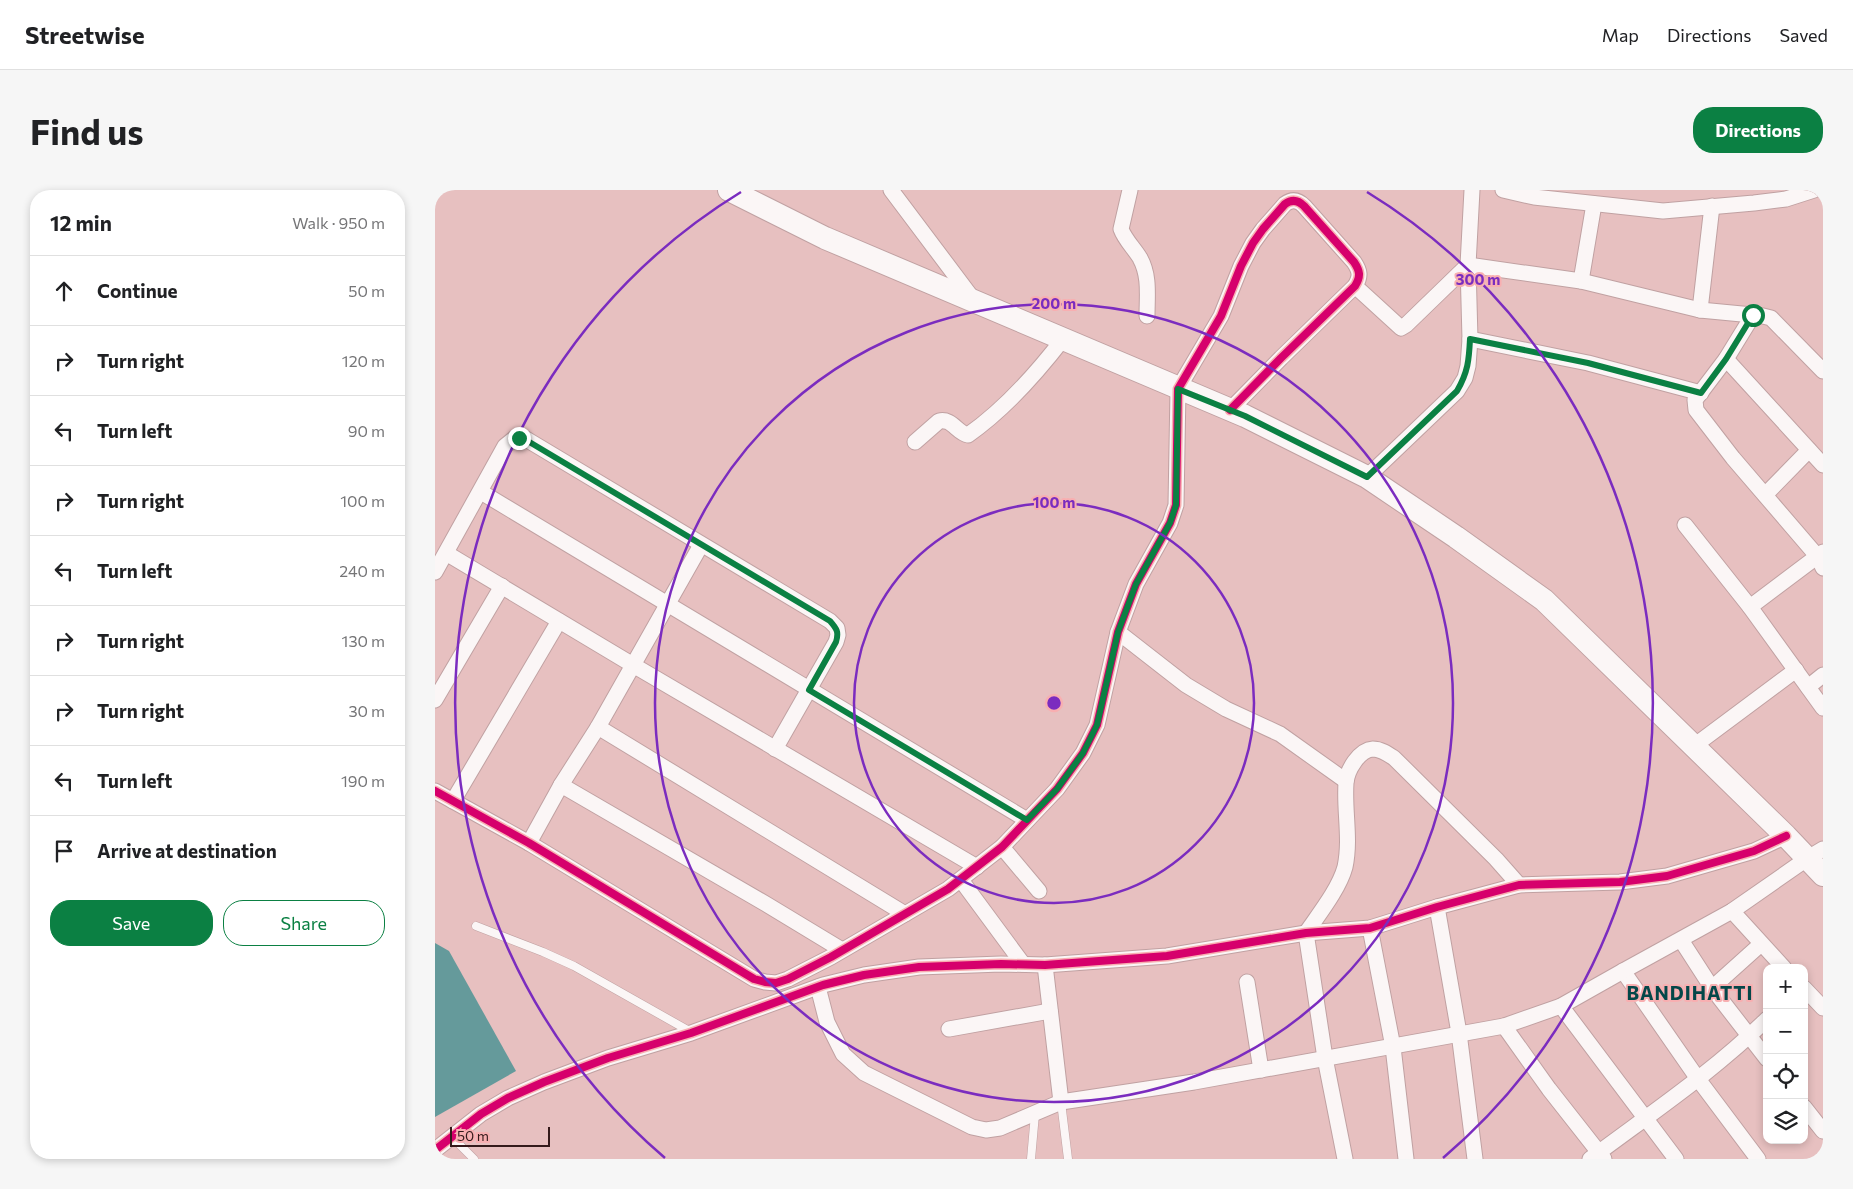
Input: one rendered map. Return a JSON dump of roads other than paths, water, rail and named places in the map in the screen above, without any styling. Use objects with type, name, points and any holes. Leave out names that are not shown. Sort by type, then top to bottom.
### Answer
[{"type":"street","points":[[729,190],[825,238],[1230,410],[1367,477],[1456,537],[1544,600],[1786,836],[1815,853],[1823,874]]},
{"type":"street","points":[[1130,190],[1121,229],[1146,272],[1147,316]]},
{"type":"street","points":[[1367,477],[1457,391],[1465,378],[1470,339],[1468,265],[1472,190]]},
{"type":"street","points":[[1503,190],[1534,197],[1663,211],[1786,198],[1814,190]]},
{"type":"street","points":[[896,192],[974,300]]},
{"type":"street","points":[[435,791],[529,843],[754,979],[777,983],[813,966],[961,880],[1002,847],[1057,789],[1083,753],[1097,725],[1118,632],[1136,584],[1170,523],[1176,505],[1178,389],[1221,316],[1241,266],[1253,243],[1285,204],[1298,195],[1303,206],[1357,266],[1360,279],[1230,410]]},
{"type":"street","points":[[1581,281],[1594,204]]},
{"type":"street","points":[[1700,310],[1712,206]]},
{"type":"street","points":[[1468,265],[1581,281],[1700,310],[1771,318],[1823,371]]},
{"type":"street","points":[[1355,286],[1401,328],[1468,265]]},
{"type":"street","points":[[1750,606],[1821,559],[1733,458],[1696,410],[1695,400],[1726,359],[1753,315]]},
{"type":"street","points":[[915,442],[939,421],[943,420],[947,420],[961,433],[968,435],[1012,398],[1040,368],[1063,339]]},
{"type":"street","points":[[1470,339],[1588,363],[1701,393]]},
{"type":"street","points":[[1726,359],[1823,465]]},
{"type":"street","points":[[435,572],[505,446],[510,441],[519,438],[526,440],[830,621],[837,628],[836,642],[775,749]]},
{"type":"street","points":[[1765,495],[1809,450]]},
{"type":"street","points":[[481,492],[1027,820]]},
{"type":"street","points":[[1685,525],[1750,606],[1823,708]]},
{"type":"street","points":[[529,843],[701,545]]},
{"type":"street","points":[[446,553],[977,867]]},
{"type":"street","points":[[435,700],[502,586]]},
{"type":"street","points":[[453,801],[559,621]]},
{"type":"street","points":[[1118,632],[1186,685],[1226,709],[1280,734],[1346,781]]},
{"type":"street","points":[[1694,746],[1796,670]]},
{"type":"street","points":[[1808,687],[1823,675]]},
{"type":"street","points":[[598,726],[905,914]]},
{"type":"street","points":[[1345,1159],[1325,1058],[1306,933],[1331,897],[1344,870],[1348,851],[1346,781],[1353,764],[1361,755],[1372,749],[1382,751],[1394,758],[1496,859],[1519,885]]},
{"type":"street","points":[[561,786],[842,950]]},
{"type":"street","points":[[435,1150],[481,1114],[508,1098],[544,1082],[608,1058],[691,1033],[821,986],[864,975],[919,967],[1045,965],[1167,956],[1306,933],[1370,928],[1437,907],[1519,885],[1620,882],[1667,876],[1754,851],[1786,836]]},
{"type":"street","points":[[1002,847],[1039,891]]},
{"type":"street","points":[[813,966],[821,986],[827,1022],[843,1054],[864,1073],[972,1127],[986,1130],[1000,1128],[1061,1102],[1261,1070],[1504,1026],[1561,1006],[1681,940],[1732,911],[1815,853]]},
{"type":"street","points":[[961,880],[1023,964]]},
{"type":"street","points":[[1437,907],[1459,1034],[1475,1159]]},
{"type":"street","points":[[1732,911],[1780,964]]},
{"type":"street","points":[[1370,928],[1393,1047],[1407,1159]]},
{"type":"street","points":[[1681,940],[1712,988],[1763,1054]]},
{"type":"street","points":[[1712,988],[1761,944]]},
{"type":"street","points":[[1045,965],[1061,1102]]},
{"type":"street","points":[[1623,971],[1698,1079],[1758,1159]]},
{"type":"street","points":[[1247,982],[1261,1070]]},
{"type":"street","points":[[1808,992],[1823,1008]]},
{"type":"street","points":[[1561,1006],[1676,1159]]},
{"type":"street","points":[[949,1029],[1050,1011]]},
{"type":"street","points":[[1504,1026],[1598,1157],[1698,1079],[1763,1023]]},
{"type":"street","points":[[1808,1112],[1823,1131]]},
{"type":"lane","points":[[476,926],[574,966],[691,1033]]},
{"type":"lane","points":[[1061,1102],[1068,1159]]},
{"type":"lane","points":[[1031,1159],[1035,1114]]},
{"type":"lane","points":[[452,1137],[474,1159]]},
{"type":"water","points":[[435,943],[449,951],[516,1071],[435,1117]]},
{"type":"district","name":"BANDIHATTI","points":[[1690,993]]}]
